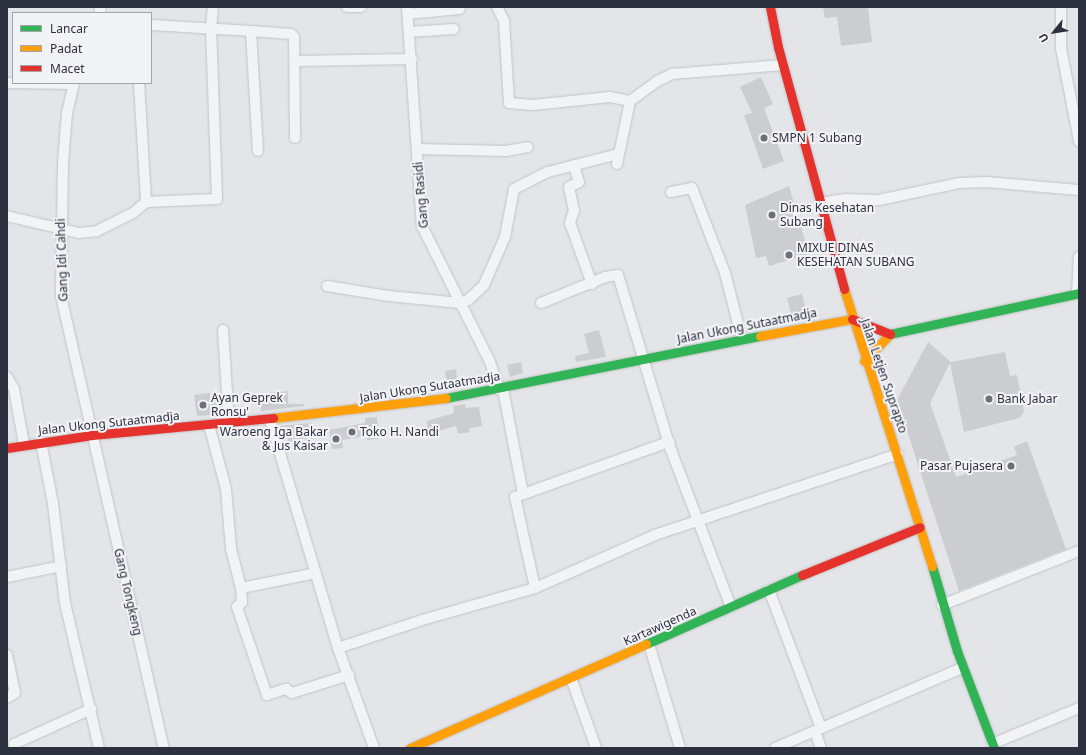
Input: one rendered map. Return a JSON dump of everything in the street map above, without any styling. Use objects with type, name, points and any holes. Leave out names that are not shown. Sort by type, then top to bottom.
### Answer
[{"type":"main road","name":"Jalan Letjen Suprapto","points":[[770,7],[783,64],[864,361],[898,454],[962,668],[993,746]]},
{"type":"main road","points":[[864,361],[890,334],[1078,293]]},
{"type":"main road","name":"Jalan Ukong Sutaatmadja","points":[[7,448],[24,444],[92,435],[270,420],[501,390],[529,380],[852,319]]},
{"type":"main road","points":[[852,319],[890,334]]},
{"type":"main road","name":"Kartawigenda","points":[[410,748],[769,590],[920,528]]},
{"type":"street","points":[[7,216],[60,231],[97,231],[133,214],[146,202],[217,199],[211,28],[214,7]]},
{"type":"street","points":[[347,7],[361,7]]},
{"type":"street","points":[[497,7],[504,21],[509,103],[533,105],[610,96],[630,101]]},
{"type":"street","points":[[407,10],[460,8]]},
{"type":"street","name":"Gang Rasidi","points":[[407,10],[412,58],[422,226],[490,362],[501,390],[523,494]]},
{"type":"street","points":[[1061,12],[1061,48],[1079,141]]},
{"type":"street","points":[[152,25],[211,28],[292,35],[295,61],[295,138]]},
{"type":"street","points":[[409,32],[454,29]]},
{"type":"street","points":[[252,31],[258,151]]},
{"type":"street","points":[[295,61],[412,58]]},
{"type":"street","points":[[327,286],[461,303],[475,296],[484,285],[505,236],[511,191],[548,172],[574,165],[617,159],[630,101],[672,74],[783,64]]},
{"type":"street","name":"Gang Idi Cahdi","points":[[74,84],[67,113],[60,231],[61,296],[92,435]]},
{"type":"street","points":[[139,84],[146,202]]},
{"type":"street","points":[[418,149],[506,151],[528,147]]},
{"type":"street","points":[[574,165],[579,182],[569,187],[574,210],[570,223],[592,284]]},
{"type":"street","points":[[820,203],[846,199],[880,200],[960,183],[986,182],[1079,190]]},
{"type":"street","points":[[671,192],[692,188],[725,273],[742,340]]},
{"type":"street","points":[[1078,293],[1079,257]]},
{"type":"street","points":[[541,303],[618,275],[669,442],[697,521],[731,607]]},
{"type":"street","points":[[223,330],[229,423]]},
{"type":"street","points":[[7,376],[14,389],[24,444]]},
{"type":"street","points":[[270,420],[338,648],[349,675],[374,748]]},
{"type":"street","points":[[209,425],[226,489],[231,549],[242,588],[242,602],[237,607],[267,695],[286,689],[292,692],[349,675]]},
{"type":"street","name":"Gang Tongkeng","points":[[92,435],[164,748]]},
{"type":"street","points":[[41,442],[61,566],[65,603],[99,748]]},
{"type":"street","points":[[535,588],[515,497],[669,442]]},
{"type":"street","points":[[338,648],[422,620],[535,588],[654,535],[898,454]]},
{"type":"street","points":[[942,605],[1079,551]]},
{"type":"street","points":[[7,577],[61,566]]},
{"type":"street","points":[[242,588],[316,574]]},
{"type":"street","points":[[769,590],[818,730],[821,748]]},
{"type":"street","points":[[649,644],[680,748]]},
{"type":"street","points":[[7,655],[16,694],[7,698]]},
{"type":"street","points":[[776,748],[962,668]]},
{"type":"street","points":[[571,678],[596,748]]},
{"type":"street","points":[[993,746],[1079,708]]},
{"type":"street","points":[[12,747],[91,709]]},
{"type":"building","points":[[823,7],[868,7],[872,42],[841,46],[837,17],[825,18]]},
{"type":"building","name":"SMPN 1 Subang","points":[[761,77],[773,104],[764,108],[784,161],[763,169],[744,115],[752,113],[740,87]]},
{"type":"building","name":"Dinas Kesehatan Subang","points":[[789,186],[806,244],[809,243],[812,253],[769,266],[766,256],[756,258],[745,205]]},
{"type":"building","points":[[802,294],[808,318],[793,321],[787,298]]},
{"type":"building","points":[[599,330],[606,357],[576,362],[575,356],[589,353],[584,334]]},
{"type":"building","name":"Pasar Pujasera","points":[[928,342],[951,362],[1005,352],[1010,376],[1017,375],[1024,412],[1019,418],[964,432],[950,363],[930,403],[956,477],[1017,455],[1014,447],[1027,441],[1066,549],[959,591],[897,400]]},
{"type":"building","points":[[521,362],[523,373],[510,377],[507,365]]},
{"type":"building","points":[[456,369],[458,388],[447,389],[445,371]]},
{"type":"building","points":[[288,391],[288,404],[304,404],[304,406],[261,411],[260,394]]},
{"type":"building","name":"Ayan Geprek Ronsu'","points":[[210,393],[210,398],[221,397],[222,414],[197,416],[194,395]]},
{"type":"building","points":[[465,404],[466,408],[479,407],[482,426],[469,428],[470,432],[458,434],[456,426],[428,434],[427,421],[454,413],[453,406]]},
{"type":"building","points":[[377,417],[379,439],[367,440],[367,436],[342,440],[343,448],[332,449],[329,430],[365,423],[365,418]]},
{"type":"building","points":[[311,423],[315,438],[288,442],[287,432],[281,433],[279,426]]},
{"type":"traffic: fast","points":[[890,334],[1079,293]]},
{"type":"traffic: fast","points":[[446,398],[760,336]]},
{"type":"traffic: fast","points":[[932,566],[957,651],[994,748]]},
{"type":"traffic: fast","points":[[646,644],[802,575]]},
{"type":"traffic: slow","points":[[844,289],[932,566]]},
{"type":"traffic: slow","points":[[760,336],[852,319]]},
{"type":"traffic: slow","points":[[864,361],[890,334]]},
{"type":"traffic: slow","points":[[273,418],[446,398]]},
{"type":"traffic: slow","points":[[410,748],[646,644]]},
{"type":"traffic: jam","points":[[770,7],[778,47],[844,289]]},
{"type":"traffic: jam","points":[[852,319],[890,334]]},
{"type":"traffic: jam","points":[[7,448],[92,435],[273,418]]},
{"type":"traffic: jam","points":[[802,575],[920,527]]},
{"type":"place","name":"SMPN 1 Subang","points":[[764,138]]},
{"type":"place","name":"Dinas Kesehatan Subang","points":[[772,215]]},
{"type":"place","name":"MIXUE DINAS KESEHATAN SUBANG","points":[[789,255]]},
{"type":"place","name":"Bank Jabar","points":[[989,399]]},
{"type":"place","name":"Ayan Geprek Ronsu'","points":[[203,405]]},
{"type":"place","name":"Toko H. Nandi","points":[[352,432]]},
{"type":"place","name":"Waroeng Iga Bakar & Jus Kaisar","points":[[336,439]]},
{"type":"place","name":"Pasar Pujasera","points":[[1011,466]]}]
